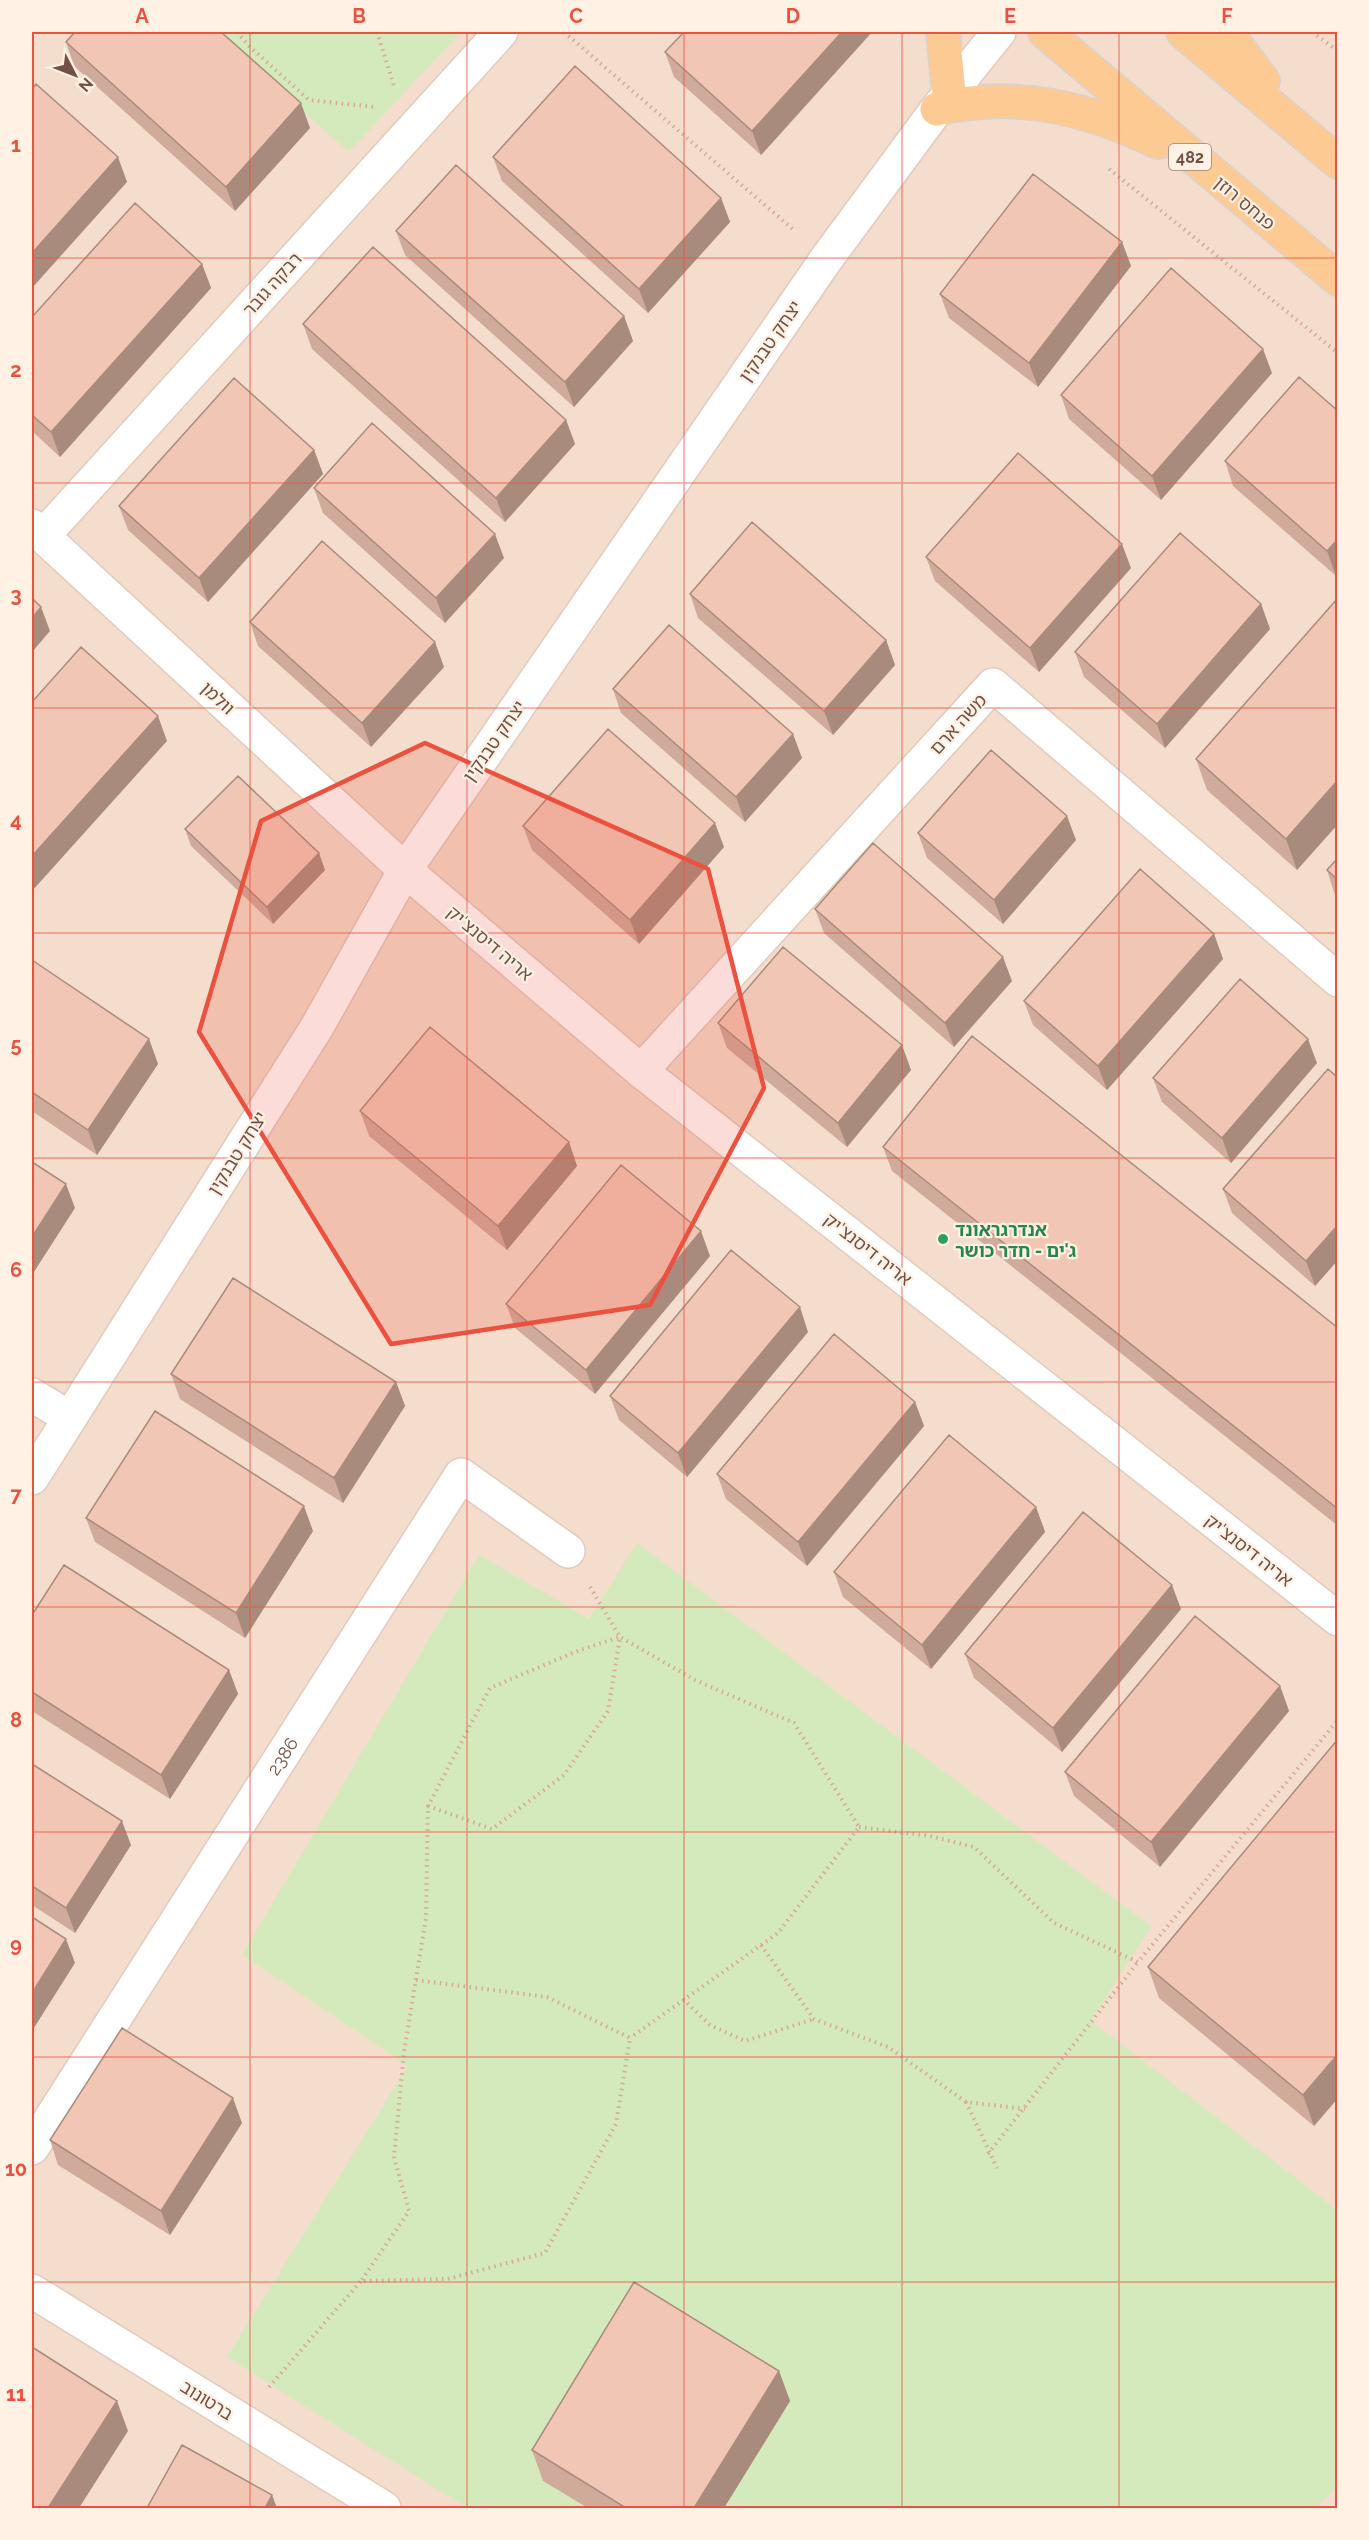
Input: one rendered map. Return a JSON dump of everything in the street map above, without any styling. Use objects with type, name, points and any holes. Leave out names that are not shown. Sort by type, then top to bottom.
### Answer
[{"type":"main road","points":[[943,32],[943,101],[960,103],[1023,100],[1057,105],[1097,115],[1191,158]]},
{"type":"main road","name":"פנחס רוזן","points":[[1045,32],[1191,158],[1338,279]]},
{"type":"main road","points":[[1183,32],[1330,157]]},
{"type":"main road","points":[[1226,32],[1243,57],[1330,157]]},
{"type":"street","name":"רבקה גובר","points":[[37,531],[501,32]]},
{"type":"street","name":"יצחק טבנקין","points":[[32,1478],[317,1028],[405,870],[827,258],[943,101],[999,32]]},
{"type":"street","name":"וולמן","points":[[37,531],[405,870]]},
{"type":"street","name":"משה ארם","points":[[641,1071],[993,685],[1338,980]]},
{"type":"street","name":"אריה דיסנצ'יק","points":[[405,870],[641,1071],[1338,1620]]},
{"type":"street","points":[[32,1395],[70,1418]]},
{"type":"street","name":"2386","points":[[32,2148],[461,1475],[568,1551]]},
{"type":"street","name":"ברטונוב","points":[[32,2291],[384,2508]]},
{"type":"path","points":[[237,32],[249,46],[309,100],[375,108]]},
{"type":"path","points":[[377,32],[394,87]]},
{"type":"path","points":[[564,32],[827,258]]},
{"type":"path","points":[[1312,32],[1338,51]]},
{"type":"path","points":[[1106,167],[1338,352]]},
{"type":"path","points":[[593,1591],[620,1637],[695,1680],[794,1723],[859,1827]]},
{"type":"path","points":[[240,2421],[361,2281],[409,2211],[394,2157],[404,2052],[426,1918],[428,1806],[490,1689],[580,1650],[620,1637]]},
{"type":"path","points":[[428,1806],[492,1829],[564,1775],[608,1711],[620,1637]]},
{"type":"path","points":[[988,2154],[1138,1962],[1338,1720]]},
{"type":"path","points":[[361,2281],[447,2278],[545,2253],[616,2124],[630,2038],[778,1933],[859,1827]]},
{"type":"path","points":[[859,1827],[930,1836],[974,1847],[1054,1923],[1138,1962]]},
{"type":"path","points":[[761,1945],[814,2019],[888,2047],[966,2102],[1025,2109]]},
{"type":"path","points":[[416,1980],[547,1997],[630,2038]]},
{"type":"path","points":[[683,1999],[710,2025],[745,2042],[814,2019]]},
{"type":"path","points":[[966,2102],[988,2154],[997,2168]]},
{"type":"highlighted area","points":[[425,743],[708,869],[764,1088],[650,1305],[391,1344],[199,1032],[261,821]]},
{"type":"shaded area","points":[[32,32],[1337,32],[1337,2508],[32,2508]]},
{"type":"green space","points":[[213,32],[461,32],[349,152]]},
{"type":"green space","points":[[637,1543],[1151,1926],[1091,2021],[1337,2210],[1337,2486],[1316,2508],[467,2508],[227,2357],[408,2066],[242,1955],[479,1555],[589,1619]]},
{"type":"building","points":[[75,32],[221,32],[301,103],[226,187],[66,42]]},
{"type":"building","points":[[684,32],[842,32],[752,131],[665,52]]},
{"type":"building","points":[[575,66],[721,198],[639,289],[493,157]]},
{"type":"building","points":[[36,84],[118,157],[32,253],[32,89]]},
{"type":"building","points":[[456,165],[624,316],[565,382],[396,231]]},
{"type":"building","points":[[1033,174],[1122,242],[1029,363],[940,294]]},
{"type":"building","points":[[135,203],[202,264],[51,432],[32,415],[32,317]]},
{"type":"building","points":[[373,247],[566,420],[496,498],[303,324]]},
{"type":"building","points":[[1171,268],[1263,349],[1152,476],[1061,395]]},
{"type":"building","points":[[1299,377],[1338,411],[1338,539],[1327,551],[1225,461]]},
{"type":"building","points":[[234,378],[314,450],[199,578],[119,506]]},
{"type":"building","points":[[372,423],[495,534],[436,598],[314,488]]},
{"type":"building","points":[[1018,453],[1122,544],[1030,648],[926,557]]},
{"type":"building","points":[[752,522],[886,640],[824,711],[690,594]]},
{"type":"building","points":[[1180,533],[1261,604],[1157,724],[1075,652]]},
{"type":"building","points":[[322,541],[435,642],[362,723],[250,622]]},
{"type":"building","points":[[32,598],[41,607],[32,618]]},
{"type":"building","points":[[1338,598],[1338,780],[1286,839],[1196,759]]},
{"type":"building","points":[[669,625],[793,734],[736,797],[613,689]]},
{"type":"building","points":[[81,647],[158,716],[32,856],[32,702]]},
{"type":"building","points":[[608,729],[715,823],[630,920],[523,826]]},
{"type":"building","points":[[991,750],[1067,816],[994,900],[918,833]]},
{"type":"building","points":[[238,776],[319,853],[267,907],[185,829]]},
{"type":"building","points":[[873,843],[1003,957],[945,1023],[815,909]]},
{"type":"building","points":[[1338,858],[1338,880],[1327,870]]},
{"type":"building","points":[[1140,869],[1214,934],[1098,1066],[1024,1001]]},
{"type":"building","points":[[783,947],[902,1045],[838,1123],[718,1023]]},
{"type":"building","points":[[32,960],[149,1039],[88,1130],[32,1092]]},
{"type":"building","points":[[1240,979],[1308,1039],[1222,1138],[1153,1078]]},
{"type":"building","points":[[430,1027],[569,1142],[498,1226],[360,1111]]},
{"type":"building","points":[[972,1036],[1338,1328],[1338,1509],[883,1147]]},
{"type":"building","points":[[1328,1069],[1338,1078],[1338,1225],[1306,1261],[1223,1189]]},
{"type":"building","points":[[32,1162],[66,1184],[32,1237]]},
{"type":"building","points":[[621,1165],[701,1231],[586,1370],[506,1304]]},
{"type":"building","points":[[731,1250],[800,1307],[678,1453],[610,1396]]},
{"type":"building","points":[[233,1278],[396,1382],[334,1478],[171,1374]]},
{"type":"building","points":[[834,1334],[915,1402],[798,1542],[717,1474]]},
{"type":"building","points":[[155,1411],[304,1506],[236,1613],[86,1518]]},
{"type":"building","points":[[949,1435],[1036,1507],[922,1645],[834,1572]]},
{"type":"building","points":[[1083,1512],[1172,1585],[1053,1728],[965,1654]]},
{"type":"building","points":[[64,1565],[229,1670],[161,1775],[32,1692],[32,1615]]},
{"type":"building","points":[[1195,1616],[1280,1686],[1151,1842],[1065,1772]]},
{"type":"building","points":[[1338,1739],[1338,2054],[1303,2095],[1148,1967]]},
{"type":"building","points":[[32,1764],[122,1821],[66,1908],[32,1886]]},
{"type":"building","points":[[32,1917],[66,1939],[32,1993]]},
{"type":"building","points":[[122,2028],[233,2098],[161,2211],[50,2140]]},
{"type":"building","points":[[634,2282],[779,2371],[694,2508],[626,2508],[532,2450]]},
{"type":"building","points":[[32,2347],[117,2401],[48,2508],[32,2508]]},
{"type":"building","points":[[182,2445],[272,2495],[265,2508],[147,2508]]},
{"type":"place","name":"אנדרגראונד ג'ים - חדר כושר","points":[[943,1239]]}]
